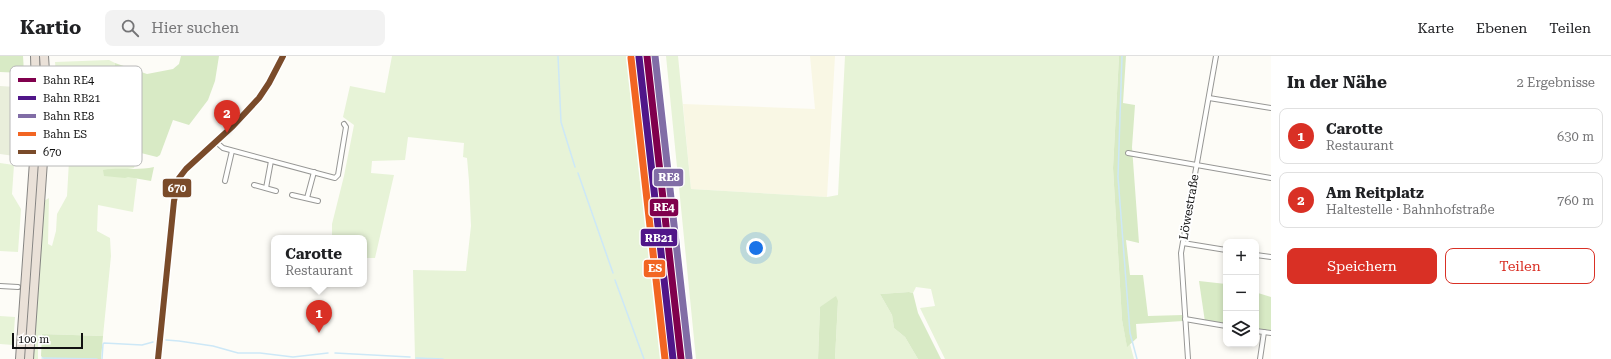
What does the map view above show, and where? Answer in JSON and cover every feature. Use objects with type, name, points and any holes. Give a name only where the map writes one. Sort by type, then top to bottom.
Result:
[{"type":"highway","points":[[35,56],[35,66]]},
{"type":"highway","points":[[44,56],[45,66]]},
{"type":"highway","points":[[20,359],[34,166]]},
{"type":"highway","points":[[29,359],[43,166]]},
{"type":"street","points":[[158,359],[172,215],[178,181],[183,172],[240,119],[259,98],[283,56]]},
{"type":"street","name":"Löwestraße","points":[[1188,359],[1181,253],[1216,56]]},
{"type":"street","points":[[1209,98],[1271,108]]},
{"type":"street","points":[[215,141],[223,148],[333,177],[337,176],[346,127],[344,124]]},
{"type":"street","points":[[225,181],[232,150]]},
{"type":"street","points":[[1128,153],[1271,178]]},
{"type":"street","points":[[266,188],[271,161]]},
{"type":"street","points":[[307,198],[314,172]]},
{"type":"street","points":[[254,185],[276,191]]},
{"type":"street","points":[[292,195],[318,201]]},
{"type":"street","points":[[1182,243],[1223,250]]},
{"type":"street","points":[[1259,256],[1271,258]]},
{"type":"street","points":[[0,286],[18,287]]},
{"type":"street","points":[[1185,319],[1223,325]]},
{"type":"street","points":[[1259,331],[1271,334]]},
{"type":"street","points":[[1260,359],[1264,332]]},
{"type":"shaded area","points":[[810,56],[835,56],[827,197],[691,189],[683,104],[815,109]]},
{"type":"green space","points":[[0,56],[23,56],[24,66],[10,66],[10,72],[0,72]]},
{"type":"green space","points":[[181,56],[219,56],[215,81],[208,100],[189,125],[173,120],[160,155],[157,157],[142,153],[142,72],[147,74],[173,69],[179,64]]},
{"type":"green space","points":[[392,56],[644,56],[659,188],[653,219],[666,327],[667,351],[663,359],[415,359],[413,270],[466,271],[471,226],[467,158],[463,157],[464,143],[408,137],[405,160],[372,161],[371,173],[394,175],[375,258],[367,258],[367,235],[332,235],[332,224],[344,176],[354,125],[343,117],[350,86],[385,93]]},
{"type":"green space","points":[[666,56],[678,56],[691,189],[827,197],[838,195],[845,56],[1119,56],[1113,168],[1122,320],[1127,346],[1130,344],[1134,359],[945,359],[920,308],[935,306],[931,289],[916,287],[913,293],[880,294],[892,315],[894,328],[905,337],[918,359],[835,359],[838,302],[820,307],[818,359],[696,359]]},
{"type":"green space","points":[[1119,56],[1126,56],[1123,103],[1135,105],[1132,147],[1139,243],[1126,240],[1130,275],[1143,275],[1148,316],[1183,315],[1183,321],[1136,324],[1137,338],[1127,347],[1122,320],[1113,168]]},
{"type":"green space","points":[[109,60],[115,63],[115,66],[55,66],[55,62]]},
{"type":"green space","points":[[115,63],[124,66],[115,66]]},
{"type":"green space","points":[[0,86],[10,87],[10,155],[0,154]]},
{"type":"green space","points":[[0,163],[14,166],[12,194],[21,209],[18,252],[0,251]]},
{"type":"green space","points":[[69,166],[135,166],[134,168],[122,170],[112,169],[137,179],[133,212],[98,205],[97,231],[110,238],[111,256],[103,336],[42,334],[38,344],[38,359],[32,359],[44,201],[49,198],[48,244],[52,246],[56,231],[57,214],[67,196]]},
{"type":"green space","points":[[154,167],[151,181],[128,177],[104,176],[103,170],[141,169]]},
{"type":"green space","points":[[1199,281],[1223,284],[1223,325],[1205,322]]},
{"type":"green space","points":[[913,293],[918,313],[941,359],[918,359],[905,337],[894,328],[892,315],[880,294]]},
{"type":"green space","points":[[1259,293],[1271,297],[1271,333],[1259,331]]},
{"type":"green space","points":[[836,296],[838,301],[835,359],[818,359],[820,307]]},
{"type":"green space","points":[[0,316],[15,317],[13,345],[0,344]]},
{"type":"green space","points":[[42,334],[103,336],[101,359],[44,359],[41,356]]},
{"type":"waterway","points":[[558,56],[561,122],[575,167]]},
{"type":"waterway","points":[[1122,56],[1118,177],[1130,333],[1137,359]]},
{"type":"waterway","points":[[578,173],[613,273]]},
{"type":"waterway","points":[[615,280],[644,359]]},
{"type":"waterway","points":[[166,340],[213,346],[238,353],[260,353],[293,357],[328,353]]},
{"type":"waterway","points":[[102,359],[104,343],[142,345],[153,342]]},
{"type":"waterway","points":[[335,353],[410,357]]},
{"type":"waterway","points":[[42,358],[97,359]]},
{"type":"waterway","points":[[416,358],[443,359]]},
{"type":"rail line","name":"RE4","points":[[647,56],[681,359]]},
{"type":"rail line","name":"RE8","points":[[655,56],[689,358]]},
{"type":"rail line","name":"RB21","points":[[639,57],[673,359]]},
{"type":"rail line","name":"ES","points":[[631,58],[665,359]]},
{"type":"transit line","name":"670","points":[[158,359],[174,201],[179,178],[186,169],[233,126],[259,98],[269,83],[283,56]]},
{"type":"place","name":"Am Reitplatz","points":[[227,133]]},
{"type":"place","name":"Carotte","points":[[319,333]]}]
